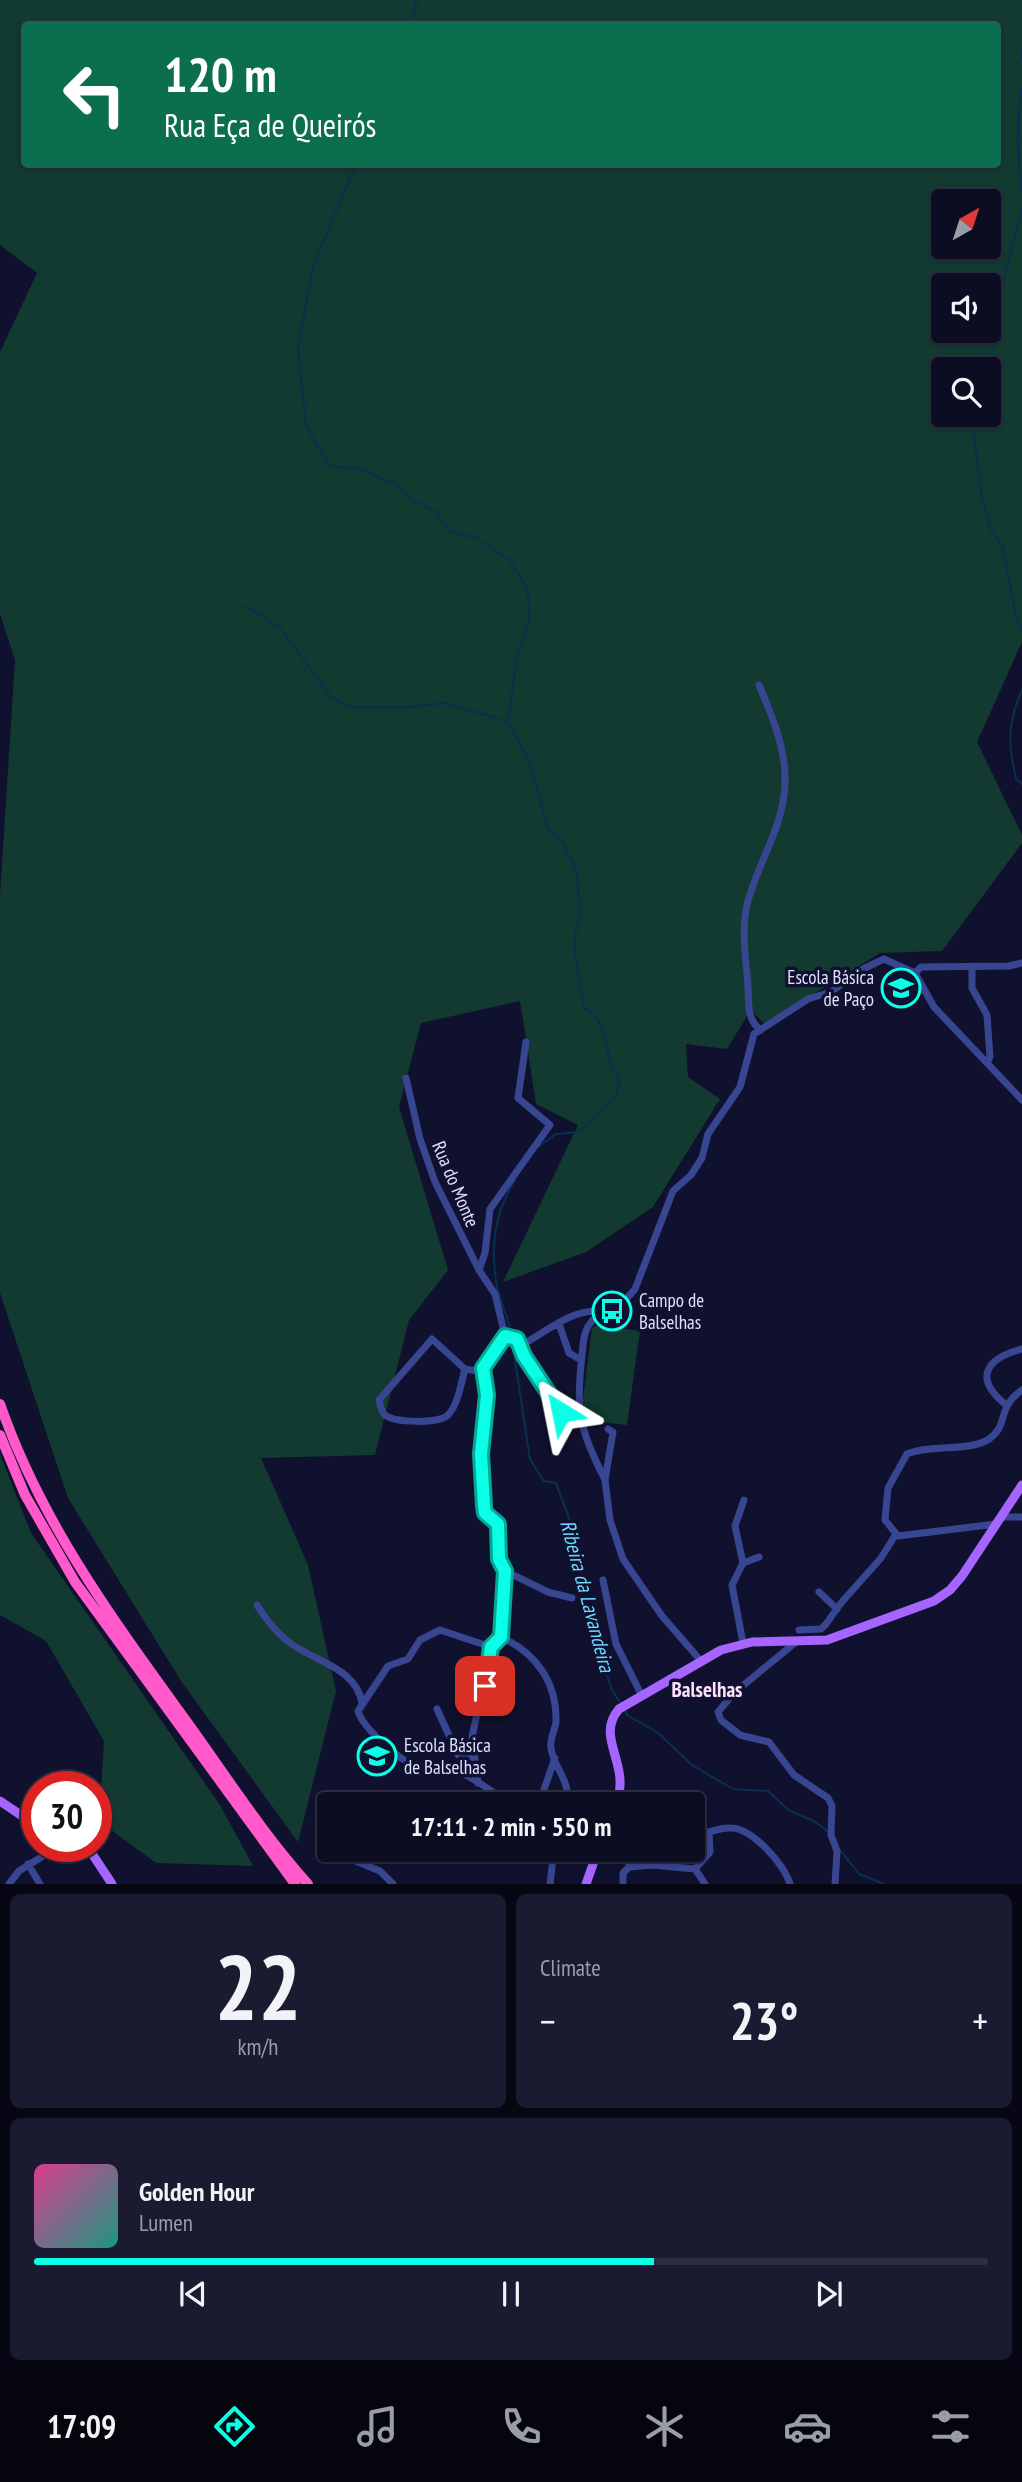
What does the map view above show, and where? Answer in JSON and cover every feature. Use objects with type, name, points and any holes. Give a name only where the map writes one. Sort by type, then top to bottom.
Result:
[{"type":"highway","points":[[0,1404],[34,1489],[83,1576],[245,1802],[308,1884]]},
{"type":"highway","points":[[0,1435],[25,1495],[75,1582],[158,1700],[295,1884]]},
{"type":"main road","points":[[621,1792],[622,1775],[610,1733],[613,1717],[623,1707],[721,1650],[743,1643],[827,1640],[934,1601],[950,1590],[1022,1485]]},
{"type":"main road","points":[[0,1801],[21,1815]]},
{"type":"main road","points":[[98,1862],[112,1884]]},
{"type":"main road","points":[[586,1884],[594,1862]]},
{"type":"street","points":[[759,685],[775,723],[785,763],[785,786],[775,838],[755,882],[744,923],[750,1017],[761,1030]]},
{"type":"street","points":[[701,1661],[662,1616],[623,1559],[610,1520],[605,1480],[578,1418],[581,1360],[588,1326],[601,1312],[627,1300],[635,1289],[673,1191],[691,1175],[702,1158],[708,1134],[735,1098],[749,1044],[761,1030],[808,999],[831,992],[875,962],[895,962],[915,973],[934,1007],[1022,1100]]},
{"type":"street","points":[[915,973],[921,967],[1022,963]]},
{"type":"street","points":[[972,967],[972,988],[987,1015],[990,1057],[987,1063]]},
{"type":"street","points":[[479,1270],[485,1253],[490,1209],[550,1125],[518,1098],[526,1042]]},
{"type":"street","name":"Rua do Monte","points":[[406,1078],[420,1139],[435,1182],[479,1270],[495,1294],[505,1336]]},
{"type":"street","points":[[522,1345],[591,1310],[601,1312]]},
{"type":"street","points":[[559,1324],[569,1353],[581,1360]]},
{"type":"street","points":[[478,1783],[472,1757],[472,1737],[491,1647],[501,1637],[505,1571],[499,1559],[498,1524],[485,1513],[484,1506],[481,1454],[487,1395],[484,1372],[486,1359],[505,1336],[517,1339],[522,1345],[524,1356],[561,1412],[578,1418]]},
{"type":"street","points":[[466,1369],[450,1413],[443,1419],[432,1422],[392,1418],[380,1406],[379,1400],[427,1341],[436,1340],[466,1369],[484,1372]]},
{"type":"street","points":[[1005,1404],[999,1399],[989,1380],[989,1367],[997,1357],[1022,1349]]},
{"type":"street","points":[[896,1534],[885,1520],[885,1507],[891,1479],[903,1457],[913,1451],[975,1444],[991,1438],[999,1430],[1005,1404],[1022,1390]]},
{"type":"street","points":[[605,1480],[613,1432],[608,1429]]},
{"type":"street","points":[[744,1500],[735,1526],[744,1563]]},
{"type":"street","points":[[896,1534],[938,1532],[1022,1517]]},
{"type":"street","points":[[799,1630],[821,1629],[877,1564],[896,1534]]},
{"type":"street","points":[[743,1643],[732,1585],[744,1563],[759,1557]]},
{"type":"street","points":[[505,1571],[548,1592],[572,1598]]},
{"type":"street","points":[[603,1580],[616,1644],[642,1696]]},
{"type":"street","points":[[819,1592],[837,1609]]},
{"type":"street","points":[[257,1605],[279,1634],[341,1672],[360,1690],[362,1704]]},
{"type":"street","points":[[491,1647],[440,1630],[420,1640],[408,1659],[388,1666],[358,1710],[360,1718],[378,1738],[415,1766],[450,1770],[492,1792]]},
{"type":"street","points":[[501,1637],[533,1657],[552,1688],[556,1723],[551,1749],[568,1792]]},
{"type":"street","points":[[796,1642],[734,1693],[718,1712],[721,1720],[740,1735],[769,1742],[794,1775],[828,1798],[832,1806],[831,1835],[837,1852],[835,1884]]},
{"type":"street","points":[[437,1709],[458,1755],[472,1757]]},
{"type":"street","points":[[543,1792],[555,1758]]},
{"type":"street","points":[[705,1833],[727,1828],[743,1831],[783,1864],[790,1884]]},
{"type":"street","points":[[695,1869],[710,1852],[709,1834]]},
{"type":"street","points":[[9,1884],[31,1862]]},
{"type":"street","points":[[358,1862],[380,1871],[393,1884]]},
{"type":"street","points":[[550,1884],[553,1862]]},
{"type":"street","points":[[629,1862],[629,1867]]},
{"type":"street","points":[[28,1864],[40,1884]]},
{"type":"street","points":[[622,1884],[623,1872],[629,1867],[653,1865],[695,1869]]},
{"type":"street","points":[[695,1869],[705,1884]]},
{"type":"green space","points":[[0,0],[1022,0],[1022,642],[977,742],[1022,835],[1022,843],[942,951],[880,953],[765,1024],[754,1014],[747,1016],[727,1049],[686,1044],[688,1077],[720,1099],[653,1207],[586,1252],[503,1282],[578,1125],[536,1104],[520,1001],[421,1023],[399,1107],[448,1270],[409,1320],[375,1455],[261,1458],[308,1565],[336,1691],[298,1842],[181,1681],[68,1498],[0,1293],[0,896],[15,660],[0,614],[0,352],[37,273],[0,245]]},
{"type":"green space","points":[[597,1325],[640,1331],[627,1425],[583,1420],[581,1415],[592,1328]]},
{"type":"green space","points":[[0,1454],[31,1533],[220,1805],[253,1866],[156,1863],[112,1831],[112,1771],[102,1771],[104,1741],[46,1641],[0,1615]]},
{"type":"waterway","points":[[411,21],[417,0]]},
{"type":"waterway","points":[[1022,47],[1022,58]]},
{"type":"waterway","points":[[1022,89],[1018,139],[1022,190]]},
{"type":"waterway","points":[[354,168],[313,266],[298,348],[306,426],[330,466],[360,469],[396,484],[411,499],[435,511],[450,531],[478,539],[510,561],[528,589],[529,621],[517,658],[508,722],[529,760],[548,828],[561,840],[576,870],[581,913],[575,935],[575,952],[584,1008],[599,1022],[610,1061],[620,1080],[616,1095],[579,1132],[556,1134],[538,1147]]},
{"type":"waterway","points":[[990,357],[996,333],[998,302],[1022,209]]},
{"type":"waterway","points":[[973,427],[982,498],[991,530],[1003,547],[1016,617],[1022,629]]},
{"type":"waterway","points":[[244,605],[279,627],[331,697],[350,707],[411,707],[446,703],[508,722]]},
{"type":"waterway","points":[[1022,690],[1010,734],[1016,779],[1022,784]]},
{"type":"waterway","name":"Ribeira da Lavandeira","points":[[510,1329],[497,1287],[494,1245],[502,1206],[515,1180]]},
{"type":"waterway","name":"Ribeira da Lavandeira","points":[[512,1341],[530,1459],[544,1481],[556,1483],[576,1537],[581,1569],[594,1607],[594,1637],[612,1690],[621,1704]]},
{"type":"waterway","name":"Ribeira da Lavandeira","points":[[624,1709],[627,1715],[657,1732],[692,1765],[733,1789],[768,1791],[790,1811],[816,1822],[828,1832]]},
{"type":"waterway","name":"Ribeira da Lavandeira","points":[[841,1851],[859,1874],[884,1884]]},
{"type":"place","name":"Escola Básica de Paço","points":[[901,988]]},
{"type":"place","name":"Campo de Balselhas","points":[[612,1311]]},
{"type":"place","name":"Escola Básica de Balselhas","points":[[377,1756]]},
{"type":"district","name":"Balselhas","points":[[707,1690]]},
{"type":"route","points":[[485,1686],[489,1651],[501,1637],[505,1571],[499,1559],[498,1524],[485,1513],[484,1506],[481,1454],[487,1395],[483,1368],[486,1359],[505,1336],[517,1339],[522,1345],[524,1356],[561,1412]]}]
